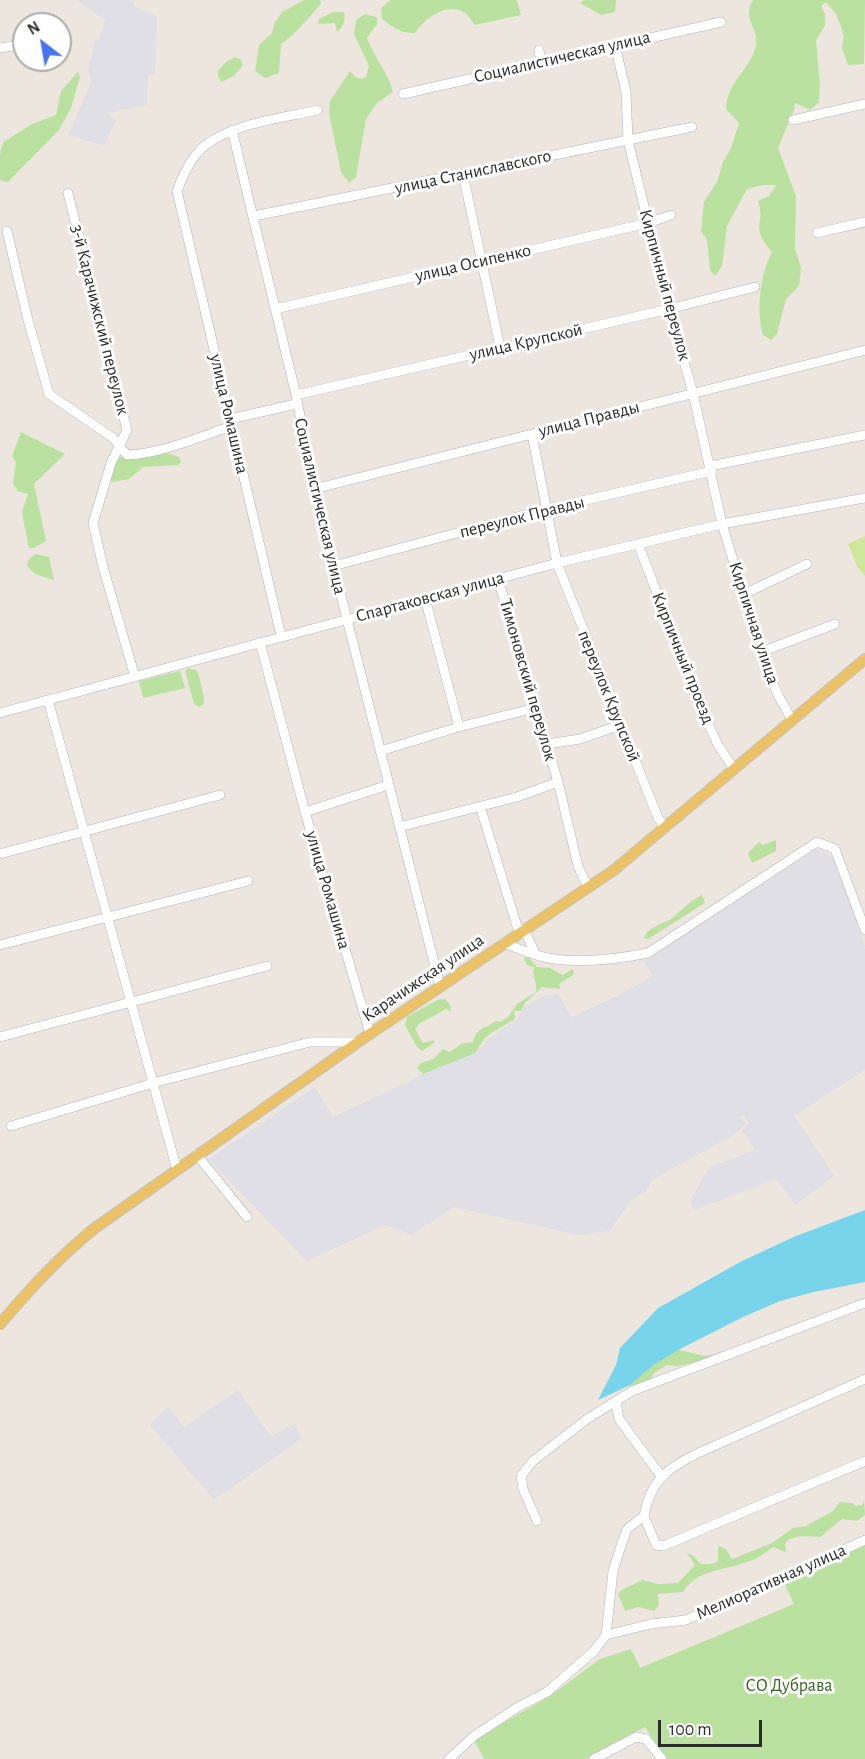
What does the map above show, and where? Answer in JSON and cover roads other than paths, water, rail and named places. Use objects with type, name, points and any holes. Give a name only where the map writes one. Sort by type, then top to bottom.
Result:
[{"type":"main road","name":"Карачижская улица","points":[[0,1324],[46,1270],[70,1248],[358,1042],[614,870],[865,659]]},
{"type":"street","name":"Социалистическая улица","points":[[403,94],[721,22]]},
{"type":"street","name":"Кирпичный переулок","points":[[615,45],[626,92],[628,140],[669,309],[693,393],[722,524]]},
{"type":"street","points":[[539,50],[541,62]]},
{"type":"street","points":[[794,120],[865,104]]},
{"type":"street","points":[[232,130],[318,110]]},
{"type":"street","name":"улица Станиславского","points":[[254,216],[692,127]]},
{"type":"street","name":"Социалистическая улица","points":[[232,130],[296,399],[314,489],[440,986]]},
{"type":"street","name":"улица Ромашина","points":[[232,130],[206,144],[200,150],[181,178],[177,191],[281,636]]},
{"type":"street","points":[[463,174],[500,347]]},
{"type":"street","name":"3-й Карачижский переулок","points":[[68,193],[127,430],[111,463],[93,523],[103,567],[135,677]]},
{"type":"street","name":"улица Осипенко","points":[[275,309],[648,223],[671,215]]},
{"type":"street","points":[[817,233],[865,222]]},
{"type":"street","points":[[8,231],[28,320],[49,394],[113,438],[119,447]]},
{"type":"street","name":"улица Крупской","points":[[119,447],[127,454],[137,454],[182,442],[296,399],[500,347],[755,287]]},
{"type":"street","name":"улица Правды","points":[[314,489],[865,350]]},
{"type":"street","name":"переулок Крупской","points":[[532,434],[557,563],[658,818],[665,827]]},
{"type":"street","name":"переулок Правды","points":[[333,566],[547,509],[865,435]]},
{"type":"street","name":"Спартаковская улица","points":[[0,713],[557,563],[722,524],[865,498]]},
{"type":"street","name":"Кирпичная улица","points":[[722,524],[761,652],[778,695],[792,720]]},
{"type":"street","name":"Кирпичный проезд","points":[[638,544],[707,722],[718,745],[734,769]]},
{"type":"street","points":[[744,594],[807,564]]},
{"type":"street","name":"Тимоновский переулок","points":[[498,579],[558,782],[578,866],[588,887]]},
{"type":"street","points":[[425,598],[459,727]]},
{"type":"street","points":[[761,652],[836,624]]},
{"type":"street","name":"улица Ромашина","points":[[260,642],[305,812],[370,1034]]},
{"type":"street","points":[[48,700],[177,1170]]},
{"type":"street","points":[[380,751],[459,727],[535,708]]},
{"type":"street","points":[[547,744],[580,739],[620,725]]},
{"type":"street","name":"Тимоновский переулок","points":[[399,827],[516,797],[558,782]]},
{"type":"street","points":[[305,812],[388,785]]},
{"type":"street","points":[[0,854],[220,795]]},
{"type":"street","points":[[480,806],[517,926],[523,931],[536,956]]},
{"type":"street","points":[[504,944],[536,956],[555,959],[616,959],[648,953],[817,842],[835,849],[865,930]]},
{"type":"street","points":[[0,945],[248,881]]},
{"type":"street","points":[[0,1037],[267,966]]},
{"type":"street","points":[[11,1126],[153,1083],[310,1042],[358,1042]]},
{"type":"street","points":[[197,1155],[247,1217]]},
{"type":"street","points":[[537,1521],[523,1489],[521,1476],[533,1461],[587,1419],[632,1391],[865,1303]]},
{"type":"street","points":[[865,1379],[676,1464],[661,1476],[646,1502],[644,1516],[656,1545],[663,1546],[865,1461]]},
{"type":"street","points":[[616,1402],[619,1419],[661,1476]]},
{"type":"street","points":[[449,1759],[474,1736],[518,1707],[547,1692],[594,1651],[606,1635],[613,1571],[627,1529],[644,1516]]},
{"type":"street","name":"Мелиоративная улица","points":[[606,1635],[651,1624],[686,1620],[865,1540]]},
{"type":"street","points":[[594,1759],[636,1737],[646,1739],[662,1759]]},
{"type":"water","points":[[865,1210],[865,1282],[780,1301],[743,1317],[682,1348],[653,1365],[630,1385],[598,1400],[616,1365],[620,1348],[658,1308],[742,1261],[796,1236]]},
{"type":"park label","name":"СО Дубрава","points":[[789,1686]]}]
